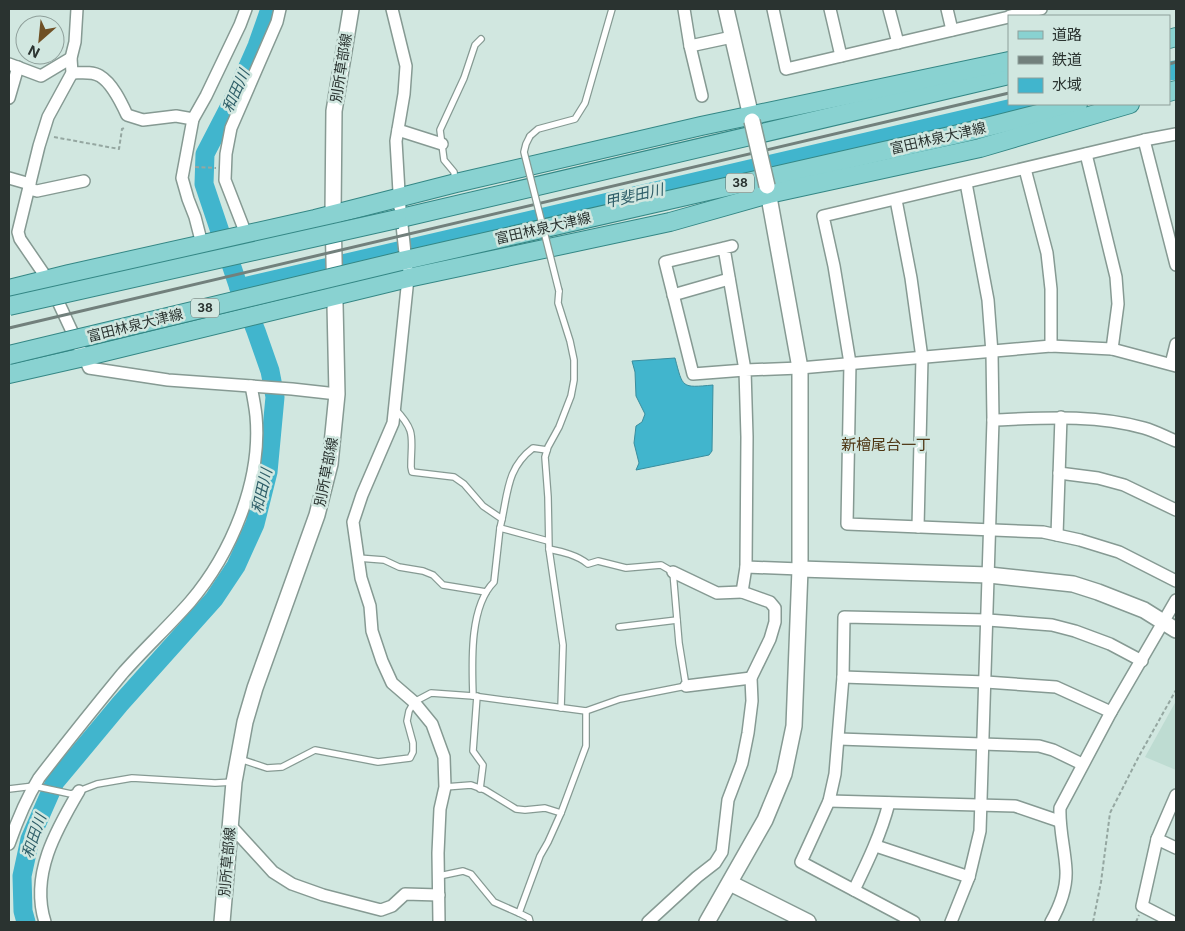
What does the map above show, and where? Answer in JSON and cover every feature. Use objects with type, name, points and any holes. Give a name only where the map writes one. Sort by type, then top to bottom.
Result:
[{"type":"main road","points":[[9,289],[333,214],[399,213],[456,183],[1008,61]]},
{"type":"main road","points":[[9,306],[399,213],[1008,76]]},
{"type":"main road","name":"富田林泉大津線","points":[[9,355],[405,265],[1074,105]]},
{"type":"main road","points":[[9,374],[335,296],[405,265],[670,222],[768,190],[980,148],[1127,105]]},
{"type":"street","points":[[77,9],[75,42],[71,58],[72,73],[48,117],[18,232],[20,239],[48,280],[89,368],[168,380],[337,394]]},
{"type":"street","points":[[203,244],[182,178],[192,119],[206,96],[246,9]]},
{"type":"street","points":[[243,235],[225,180],[230,128],[277,22],[280,9]]},
{"type":"street","name":"別所草部線","points":[[222,922],[234,782],[245,722],[255,688],[323,495],[333,445],[337,394],[334,312],[334,111],[351,9]]},
{"type":"street","points":[[392,9],[406,66],[404,94],[396,141],[399,213],[405,265],[393,423],[362,495],[353,522],[361,578],[370,606],[372,631],[382,661],[392,684],[414,702],[432,724],[444,757],[445,787],[440,810],[440,922]]},
{"type":"street","points":[[394,21],[402,9]]},
{"type":"street","points":[[684,9],[690,46],[702,96]]},
{"type":"street","points":[[707,922],[765,820],[784,774],[794,726],[800,569],[800,368],[768,190],[726,9]]},
{"type":"street","points":[[772,9],[786,68],[1008,17]]},
{"type":"street","points":[[830,9],[841,56]]},
{"type":"street","points":[[889,9],[898,43]]},
{"type":"street","points":[[947,9],[952,30]]},
{"type":"street","points":[[1017,15],[1041,9]]},
{"type":"street","points":[[690,46],[732,37]]},
{"type":"street","points":[[9,98],[13,66],[41,76],[71,58]]},
{"type":"street","points":[[72,73],[92,73],[100,76],[114,91],[127,115],[143,120],[176,116],[192,119]]},
{"type":"street","points":[[398,130],[442,144]]},
{"type":"street","points":[[1176,134],[822,216],[834,266],[850,363],[847,524],[1043,532],[1080,540],[1119,552],[1176,581]]},
{"type":"street","points":[[1144,140],[1176,265]]},
{"type":"street","points":[[1086,154],[1116,278],[1118,304],[1112,349]]},
{"type":"street","points":[[1025,169],[1047,253],[1051,289],[1051,346]]},
{"type":"street","points":[[9,178],[37,191],[84,181]]},
{"type":"street","points":[[951,922],[969,877],[980,831],[993,420],[992,353],[988,300],[966,183]]},
{"type":"street","points":[[896,200],[912,278],[922,358],[918,527]]},
{"type":"street","points":[[742,592],[746,567],[747,437],[744,370],[729,279],[728,247],[664,262],[693,374],[744,370],[800,368],[992,353],[1051,346],[1112,349],[1174,365],[1176,344]]},
{"type":"street","points":[[673,295],[729,279]]},
{"type":"street","points":[[9,844],[20,813],[58,754],[123,674],[190,602],[209,578],[222,556],[244,506],[252,476],[256,441],[253,387]]},
{"type":"street","points":[[993,420],[1061,417],[1107,420],[1144,428],[1176,441]]},
{"type":"street","points":[[1057,535],[1061,417]]},
{"type":"street","points":[[1059,473],[1098,478],[1124,485],[1176,510]]},
{"type":"street","points":[[746,567],[989,575],[1073,584],[1144,610],[1170,626]]},
{"type":"street","points":[[648,922],[715,863],[722,852],[728,800],[742,762],[748,733],[752,701],[751,678],[770,639],[775,622],[775,608],[770,602],[742,592],[717,593],[674,572]]},
{"type":"street","points":[[1051,922],[1064,892],[1066,871],[1059,821],[1060,808],[1111,712],[1142,661],[1170,626],[1176,600]]},
{"type":"street","points":[[914,922],[801,862],[829,801],[835,774],[843,677],[844,617],[988,620],[1052,625],[1110,644],[1142,661]]},
{"type":"street","points":[[843,677],[986,682],[1056,688],[1111,712]]},
{"type":"street","points":[[686,686],[751,678]]},
{"type":"street","points":[[839,739],[1039,746],[1053,750],[1082,764]]},
{"type":"street","points":[[45,922],[41,900],[42,876],[57,829],[75,793]]},
{"type":"street","points":[[1172,922],[1142,906],[1157,839],[1176,794]]},
{"type":"street","points":[[829,801],[1014,806],[1059,821]]},
{"type":"street","points":[[854,890],[876,846],[890,803]]},
{"type":"street","points":[[231,826],[273,872],[292,884],[323,895],[380,910],[392,906],[405,894],[440,895]]},
{"type":"street","points":[[1157,839],[1176,848]]},
{"type":"street","points":[[876,846],[969,877]]},
{"type":"street","points":[[730,883],[808,922]]},
{"type":"lane","points":[[561,708],[564,645],[548,541],[548,497],[545,457],[571,396],[574,380],[574,360],[558,303],[559,292],[524,152],[530,136],[538,129],[575,119],[585,103],[612,9]]},
{"type":"lane","points":[[456,183],[454,172],[444,160],[440,130],[464,78],[474,45],[481,39]]},
{"type":"lane","points":[[394,408],[407,422],[412,431],[412,472],[454,477],[464,484],[483,506],[502,519]]},
{"type":"lane","points":[[480,789],[483,765],[473,751],[475,696],[472,663],[474,633],[481,602],[494,582],[500,528],[514,468],[523,456],[533,448],[547,450]]},
{"type":"lane","points":[[500,528],[548,541]]},
{"type":"lane","points":[[238,759],[267,768],[282,767],[315,750],[378,762],[410,758],[413,752],[413,743],[407,721],[409,711],[414,702],[431,693],[475,696],[586,711],[620,699],[686,686],[679,643],[674,572],[661,565],[626,568],[598,562],[588,564],[581,558],[549,549]]},
{"type":"lane","points":[[358,558],[384,560],[399,568],[433,574],[443,585],[486,592]]},
{"type":"lane","points":[[619,627],[677,620]]},
{"type":"lane","points":[[519,913],[540,856],[561,813],[586,746],[586,711]]},
{"type":"lane","points":[[9,789],[35,787],[75,793],[97,784],[132,778],[215,783],[234,782]]},
{"type":"lane","points":[[445,787],[471,786],[516,809],[545,808],[561,813]]},
{"type":"lane","points":[[439,876],[463,871],[471,874],[494,902],[519,913],[528,918],[530,922]]},
{"type":"path","points":[[42,135],[119,148],[122,129],[127,126],[127,115]]},
{"type":"path","points":[[189,166],[220,168]]},
{"type":"path","points":[[1093,922],[1101,882],[1110,813],[1176,690]]},
{"type":"shaded area","points":[[1176,701],[1176,770],[1145,757]]},
{"type":"water","points":[[675,358],[682,381],[685,384],[689,386],[713,385],[712,451],[709,455],[636,470],[639,463],[634,443],[636,426],[642,422],[645,414],[636,396],[635,372],[632,361]]},
{"type":"waterway","name":"和田川","points":[[26,922],[23,911],[22,876],[30,839],[55,782],[120,704],[214,599],[236,566],[255,524],[268,472],[275,397],[270,371],[239,288],[204,184],[205,154],[235,96],[257,46],[270,9]]},
{"type":"waterway","name":"甲斐田川","points":[[1170,71],[1176,70]]},
{"type":"waterway","name":"甲斐田川","points":[[239,288],[1026,105]]},
{"type":"railway","points":[[1170,64],[1176,62]]},
{"type":"railway","points":[[9,328],[1008,93]]},
{"type":"district","name":"新檜尾台一丁","points":[[886,445]]}]
